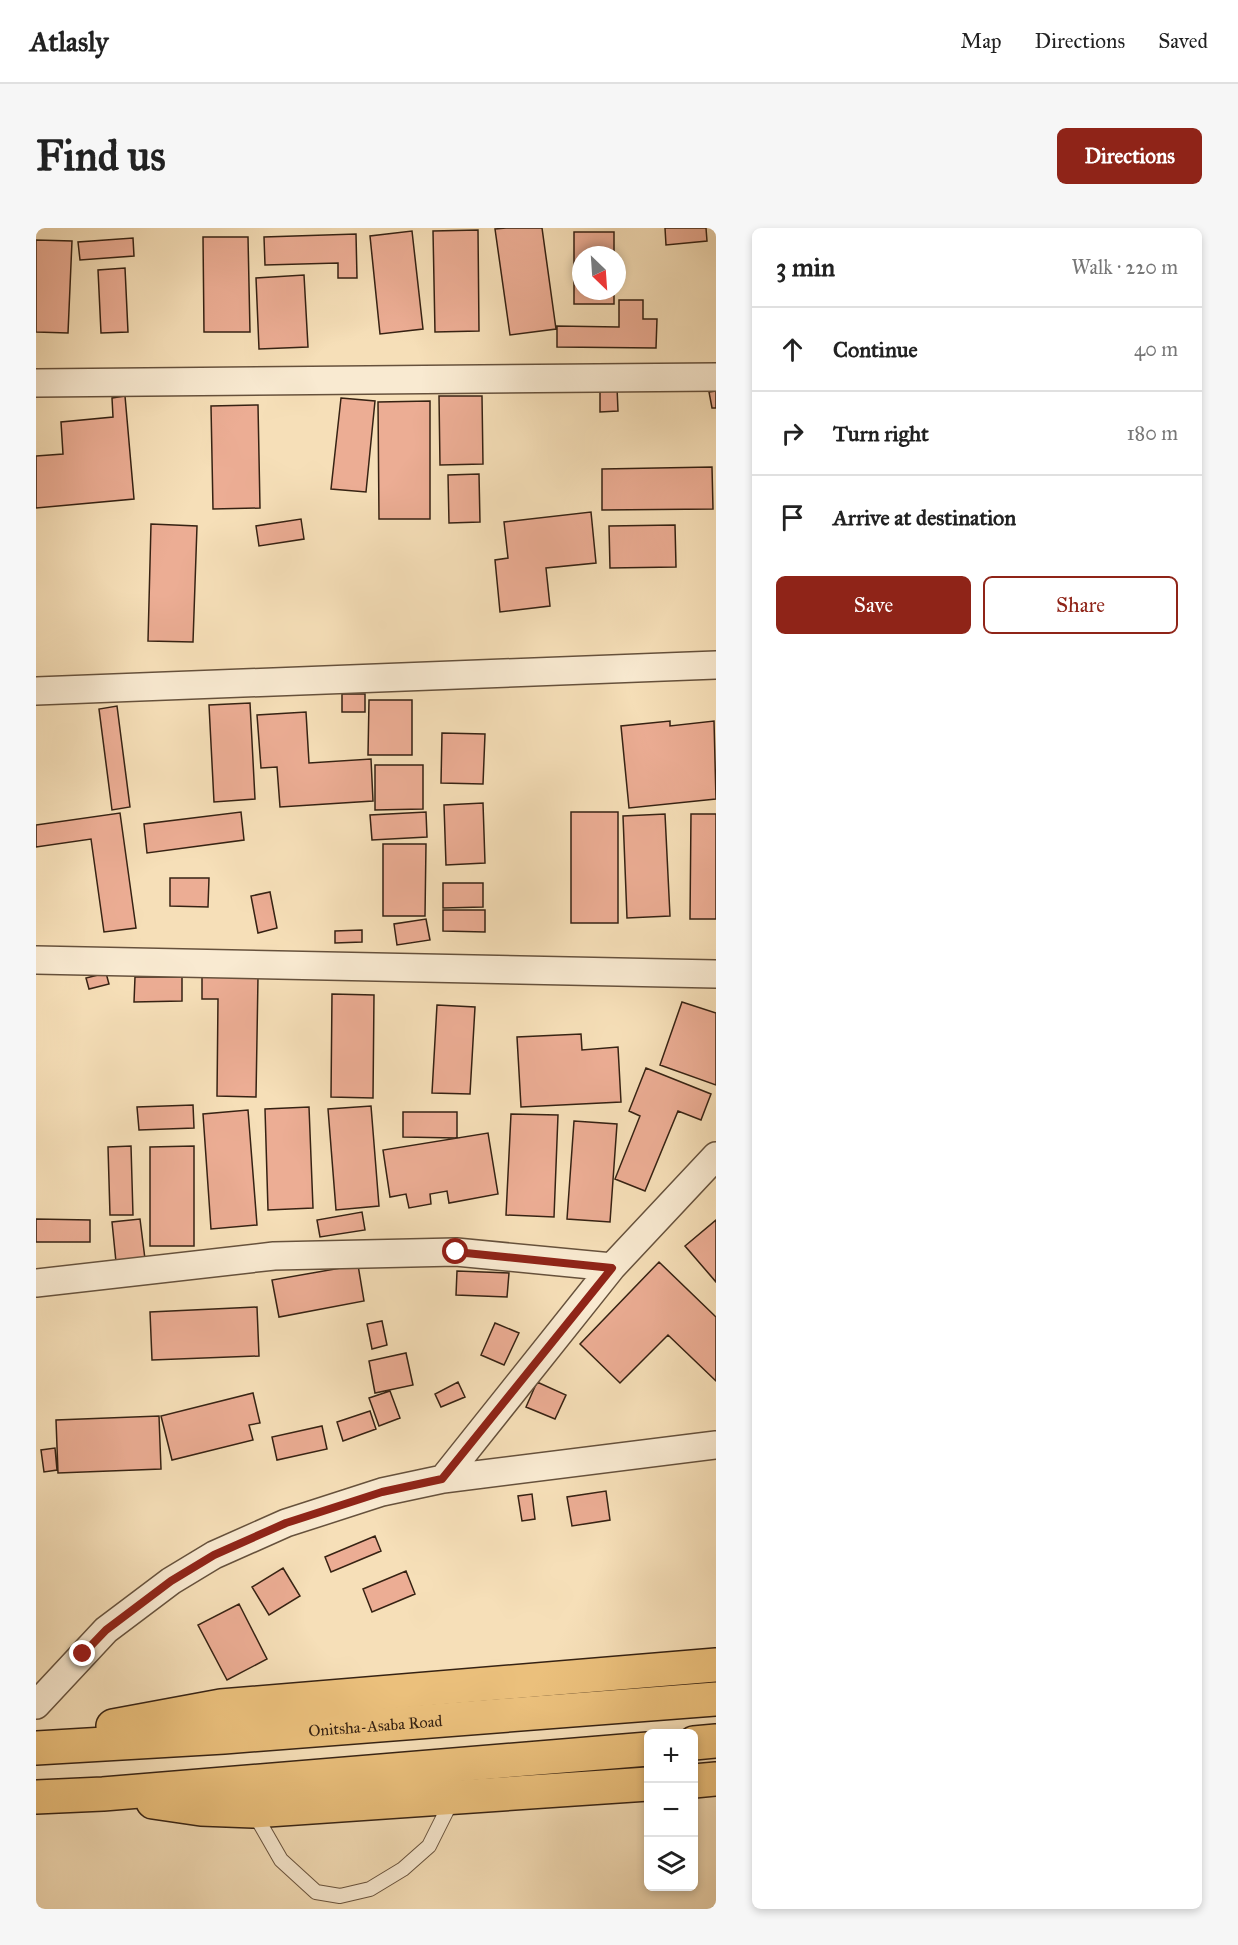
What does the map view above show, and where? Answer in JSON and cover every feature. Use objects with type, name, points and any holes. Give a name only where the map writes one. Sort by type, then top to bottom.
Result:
[{"type":"highway","points":[[75,1745],[108,1727],[221,1706],[716,1665]]},
{"type":"highway","name":"Onitsha-Asaba Road","points":[[36,1748],[224,1737],[716,1699]]},
{"type":"highway","points":[[698,1743],[716,1741]]},
{"type":"highway","points":[[36,1797],[103,1794],[644,1749]]},
{"type":"highway","points":[[698,1781],[716,1779]]},
{"type":"highway","points":[[103,1794],[201,1809],[253,1811],[644,1784]]},
{"type":"street","points":[[36,383],[716,378]]},
{"type":"street","points":[[36,691],[716,665]]},
{"type":"street","points":[[36,960],[716,974]]},
{"type":"street","points":[[442,1479],[612,1268],[716,1156]]},
{"type":"street","points":[[36,1283],[274,1256],[456,1252],[612,1268]]},
{"type":"street","points":[[36,1705],[106,1630],[171,1581],[214,1555],[286,1523],[382,1492],[442,1479],[716,1445]]},
{"type":"lane","points":[[253,1811],[281,1860],[316,1892],[340,1896],[369,1889],[403,1869],[429,1846],[453,1798]]},
{"type":"building","points":[[542,228],[556,329],[510,335],[495,229]]},
{"type":"building","points":[[665,228],[706,228],[707,241],[666,245]]},
{"type":"building","points":[[478,230],[479,331],[435,332],[433,231]]},
{"type":"building","points":[[412,231],[423,329],[380,334],[370,236]]},
{"type":"building","points":[[574,232],[614,232],[614,246],[574,246]]},
{"type":"building","points":[[356,234],[357,278],[338,278],[338,263],[265,265],[264,237]]},
{"type":"building","points":[[203,237],[248,237],[250,332],[204,332]]},
{"type":"building","points":[[133,238],[134,256],[80,260],[78,242]]},
{"type":"building","points":[[36,240],[72,241],[68,333],[36,332]]},
{"type":"building","points":[[125,268],[128,332],[101,333],[98,270]]},
{"type":"building","points":[[304,275],[308,347],[259,349],[256,278]]},
{"type":"building","points":[[574,300],[614,300],[614,304],[574,304]]},
{"type":"building","points":[[619,300],[643,300],[643,319],[657,319],[656,348],[557,347],[557,326],[619,327]]},
{"type":"building","points":[[617,387],[618,411],[600,412],[600,388]]},
{"type":"building","points":[[716,391],[716,408],[712,408],[709,392]]},
{"type":"building","points":[[125,396],[134,499],[36,508],[36,456],[63,454],[61,422],[113,417],[112,398]]},
{"type":"building","points":[[439,396],[482,396],[483,464],[440,465]]},
{"type":"building","points":[[341,398],[375,401],[366,492],[331,489]]},
{"type":"building","points":[[430,401],[430,519],[379,519],[378,402]]},
{"type":"building","points":[[258,405],[260,508],[213,509],[211,406]]},
{"type":"building","points":[[712,467],[713,509],[602,510],[602,469]]},
{"type":"building","points":[[479,474],[480,522],[449,523],[448,475]]},
{"type":"building","points":[[591,512],[596,563],[546,568],[550,606],[500,612],[495,560],[508,558],[504,522]]},
{"type":"building","points":[[301,519],[304,539],[259,546],[256,526]]},
{"type":"building","points":[[151,524],[197,526],[193,642],[148,641]]},
{"type":"building","points":[[675,525],[676,567],[610,568],[609,526]]},
{"type":"building","points":[[342,694],[365,694],[365,712],[342,712]]},
{"type":"building","points":[[369,700],[412,700],[412,755],[368,755]]},
{"type":"building","points":[[250,703],[255,799],[214,802],[209,705]]},
{"type":"building","points":[[117,706],[130,807],[112,810],[99,709]]},
{"type":"building","points":[[306,712],[309,763],[371,759],[373,801],[280,807],[277,767],[261,768],[257,715]]},
{"type":"building","points":[[670,721],[670,726],[714,721],[716,799],[629,808],[621,726]]},
{"type":"building","points":[[442,733],[485,734],[483,784],[441,783]]},
{"type":"building","points":[[375,765],[423,765],[423,809],[375,810]]},
{"type":"building","points":[[483,803],[485,863],[446,865],[444,805]]},
{"type":"building","points":[[241,812],[244,840],[147,853],[144,824]]},
{"type":"building","points":[[426,812],[427,837],[372,840],[370,815]]},
{"type":"building","points":[[571,812],[618,812],[618,923],[571,923]]},
{"type":"building","points":[[120,813],[136,928],[104,932],[91,839],[36,847],[36,825]]},
{"type":"building","points":[[665,814],[670,916],[627,918],[623,816]]},
{"type":"building","points":[[691,814],[716,814],[716,919],[690,919]]},
{"type":"building","points":[[383,844],[426,844],[425,916],[383,916]]},
{"type":"building","points":[[170,878],[209,878],[208,907],[170,906]]},
{"type":"building","points":[[443,883],[483,883],[483,907],[443,908]]},
{"type":"building","points":[[270,892],[277,928],[258,933],[251,896]]},
{"type":"building","points":[[443,910],[485,910],[485,932],[443,931]]},
{"type":"building","points":[[426,919],[430,940],[397,945],[394,924]]},
{"type":"building","points":[[362,930],[362,942],[335,943],[335,931]]},
{"type":"building","points":[[106,973],[109,984],[89,989],[86,978]]},
{"type":"building","points":[[135,977],[182,977],[182,1001],[134,1002]]},
{"type":"building","points":[[202,977],[258,977],[256,1097],[217,1096],[218,999],[202,999]]},
{"type":"building","points":[[332,994],[374,995],[373,1098],[331,1097]]},
{"type":"building","points":[[682,1002],[716,1013],[716,1085],[660,1065]]},
{"type":"building","points":[[437,1005],[475,1007],[470,1094],[432,1093]]},
{"type":"building","points":[[581,1034],[582,1050],[618,1047],[621,1102],[521,1107],[517,1037]]},
{"type":"building","points":[[646,1068],[711,1094],[701,1120],[678,1111],[645,1191],[615,1179],[640,1116],[629,1111]]},
{"type":"building","points":[[193,1105],[194,1128],[139,1130],[137,1107]]},
{"type":"building","points":[[371,1106],[379,1206],[336,1210],[328,1109]]},
{"type":"building","points":[[309,1107],[313,1208],[268,1210],[265,1109]]},
{"type":"building","points":[[248,1110],[257,1225],[211,1229],[203,1114]]},
{"type":"building","points":[[403,1112],[457,1112],[457,1138],[403,1137]]},
{"type":"building","points":[[511,1114],[558,1115],[554,1217],[506,1215]]},
{"type":"building","points":[[574,1121],[617,1124],[610,1222],[567,1219]]},
{"type":"building","points":[[488,1133],[498,1194],[449,1203],[447,1191],[430,1194],[431,1204],[409,1208],[406,1194],[390,1197],[383,1150]]},
{"type":"building","points":[[131,1146],[133,1215],[110,1215],[108,1147]]},
{"type":"building","points":[[194,1146],[194,1246],[150,1246],[150,1147]]},
{"type":"building","points":[[362,1212],[365,1230],[320,1237],[317,1220]]},
{"type":"building","points":[[36,1219],[90,1220],[90,1242],[36,1242]]},
{"type":"building","points":[[140,1219],[145,1259],[116,1262],[112,1222]]},
{"type":"building","points":[[716,1220],[716,1282],[685,1246]]},
{"type":"building","points":[[659,1262],[716,1317],[716,1381],[668,1335],[620,1383],[580,1344]]},
{"type":"building","points":[[358,1265],[364,1301],[279,1317],[272,1280]]},
{"type":"building","points":[[457,1271],[509,1273],[507,1297],[456,1295]]},
{"type":"building","points":[[257,1307],[259,1356],[152,1360],[150,1312]]},
{"type":"building","points":[[382,1321],[387,1345],[372,1349],[367,1324]]},
{"type":"building","points":[[495,1323],[519,1333],[504,1365],[481,1355]]},
{"type":"building","points":[[406,1353],[413,1385],[375,1393],[369,1361]]},
{"type":"building","points":[[458,1382],[465,1397],[441,1407],[435,1394]]},
{"type":"building","points":[[537,1382],[566,1395],[555,1419],[526,1407]]},
{"type":"building","points":[[390,1391],[400,1418],[379,1426],[369,1398]]},
{"type":"building","points":[[253,1393],[260,1423],[249,1425],[253,1440],[172,1460],[161,1416]]},
{"type":"building","points":[[370,1411],[376,1429],[343,1441],[337,1422]]},
{"type":"building","points":[[159,1416],[161,1469],[58,1473],[56,1420]]},
{"type":"building","points":[[322,1426],[327,1449],[277,1460],[272,1437]]},
{"type":"building","points":[[55,1448],[57,1470],[44,1472],[41,1450]]},
{"type":"building","points":[[606,1491],[610,1520],[572,1526],[567,1497]]},
{"type":"building","points":[[532,1494],[535,1519],[522,1521],[518,1496]]},
{"type":"building","points":[[375,1536],[381,1551],[331,1572],[325,1557]]},
{"type":"building","points":[[283,1568],[300,1596],[269,1615],[252,1587]]},
{"type":"building","points":[[406,1571],[415,1594],[372,1612],[363,1589]]},
{"type":"building","points":[[239,1604],[267,1659],[227,1680],[198,1625]]},
{"type":"route","points":[[83,1654],[106,1630],[171,1581],[214,1555],[286,1523],[382,1492],[442,1479],[612,1268],[456,1252]]}]
